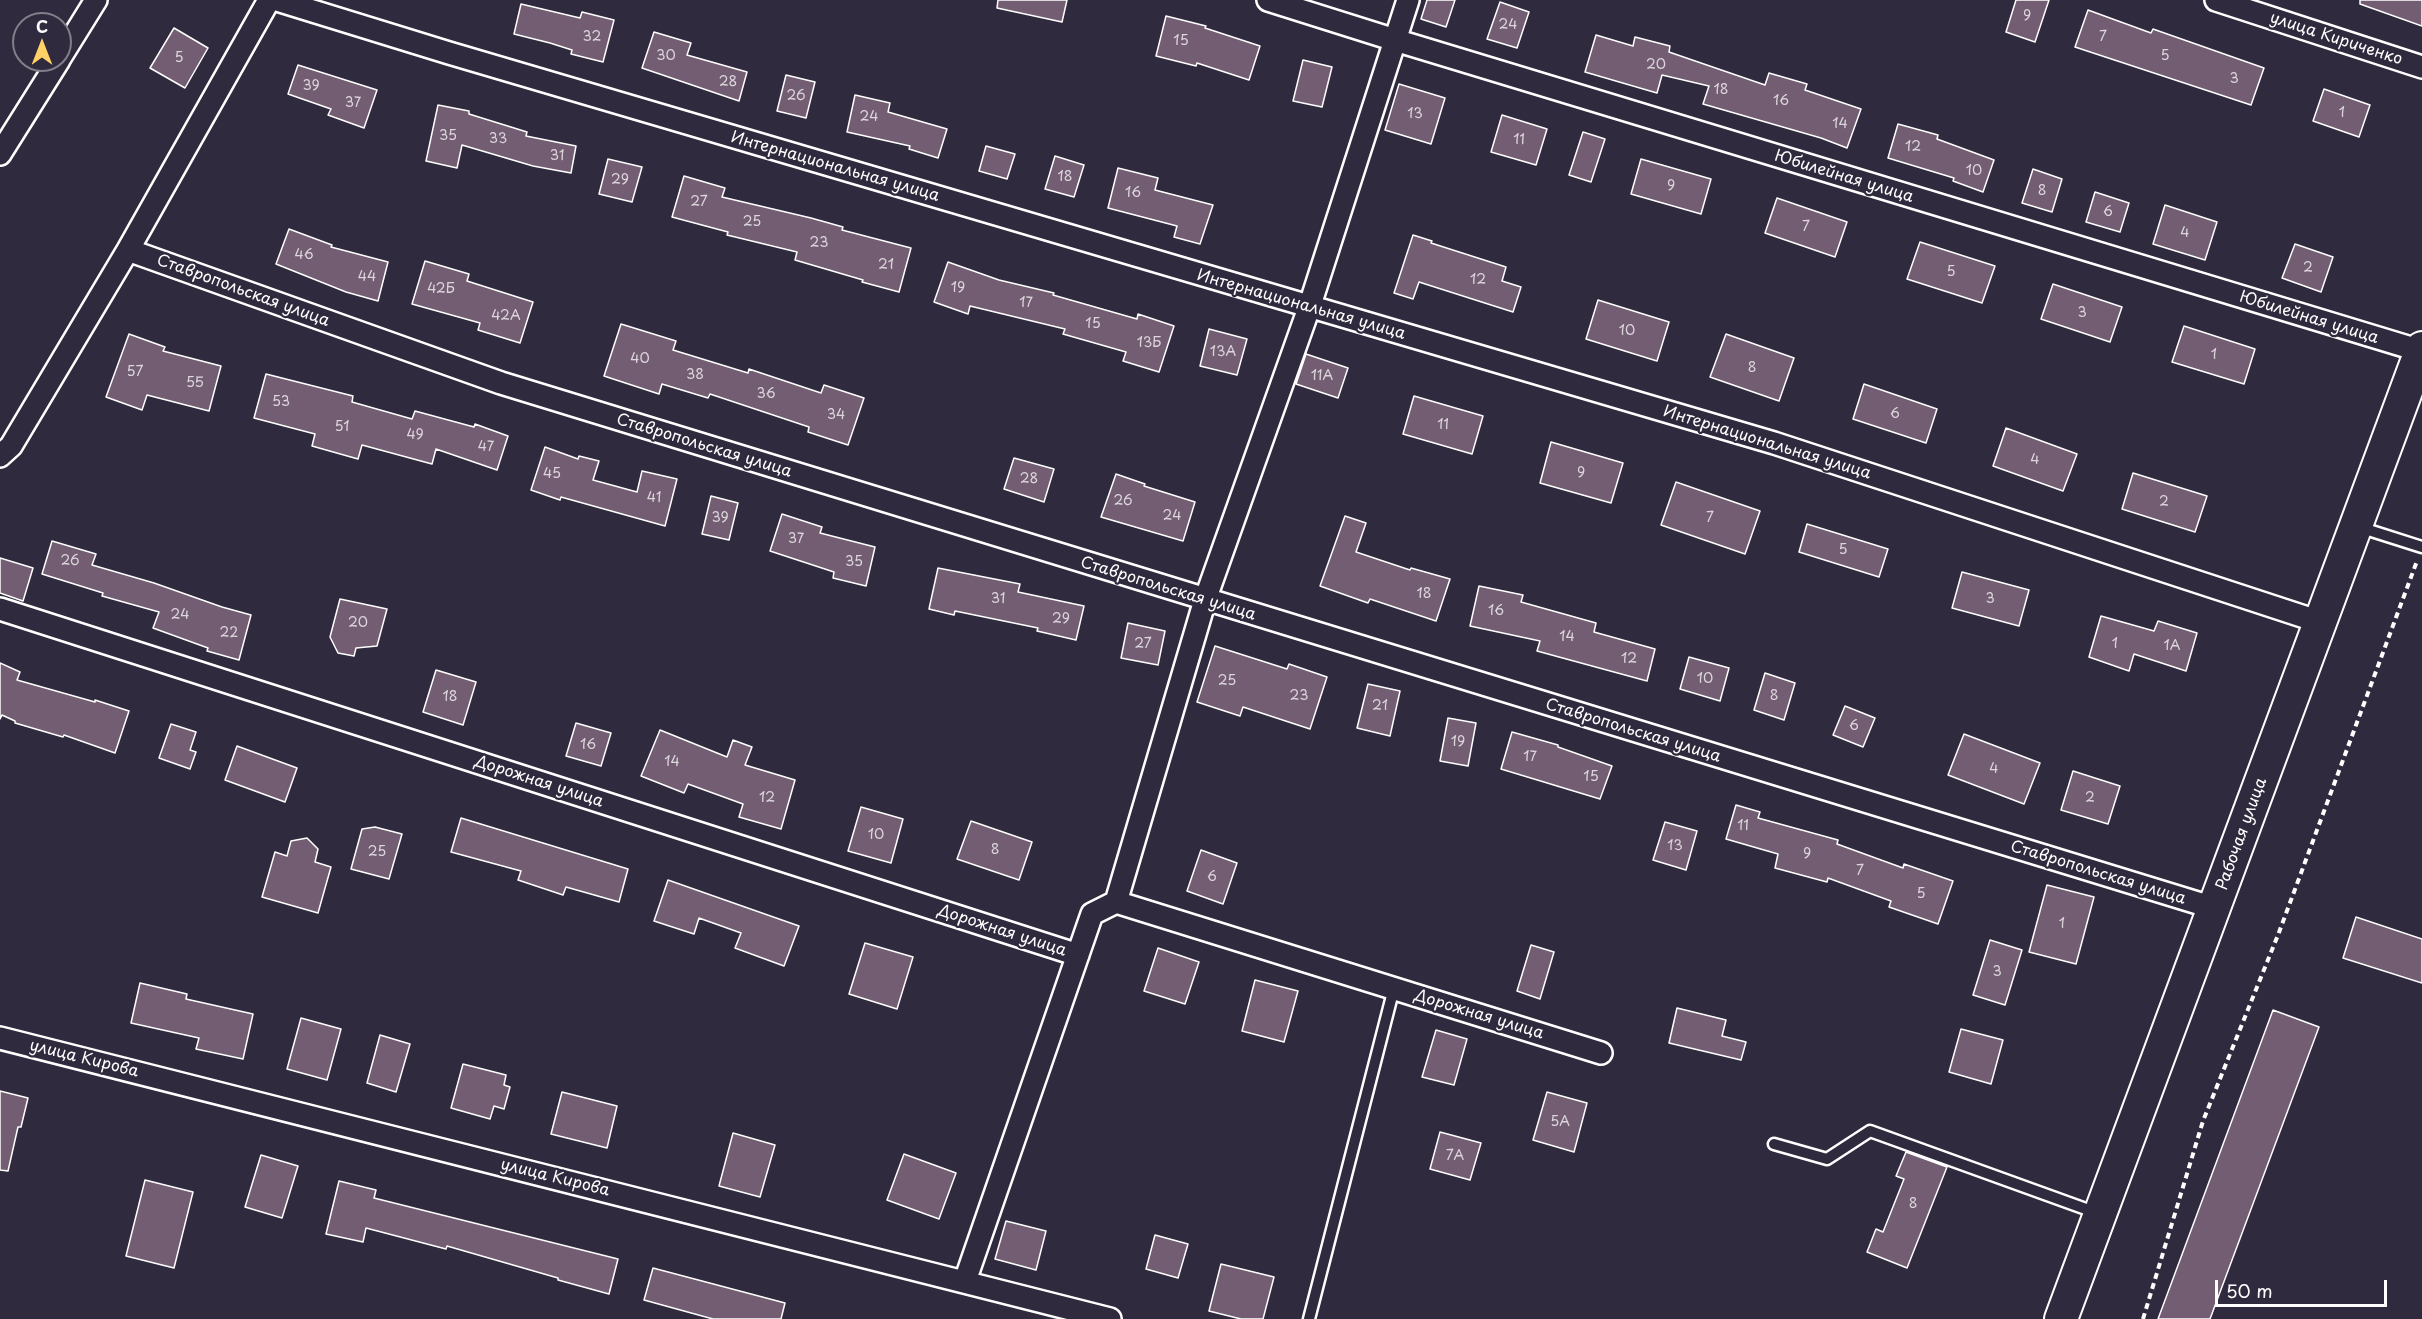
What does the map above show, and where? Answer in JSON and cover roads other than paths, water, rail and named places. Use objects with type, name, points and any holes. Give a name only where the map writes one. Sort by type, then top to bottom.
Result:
[{"type":"street","points":[[72,38],[96,0]]},
{"type":"street","points":[[0,456],[11,446],[128,250],[268,0]]},
{"type":"street","name":"Интернациональная улица","points":[[277,0],[449,54],[1774,443],[2320,622]]},
{"type":"street","name":"Юбилейная улица","points":[[1268,0],[2421,350]]},
{"type":"street","points":[[965,1281],[1092,914],[1116,902],[1205,600],[1309,308],[1408,0]]},
{"type":"street","name":"улица Кириченко","points":[[2216,0],[2422,67]]},
{"type":"street","points":[[0,154],[51,72]]},
{"type":"street","name":"Ставропольская улица","points":[[128,250],[501,383],[2214,908]]},
{"type":"street","name":"Рабочая улица","points":[[2061,1319],[2421,350]]},
{"type":"street","name":"Дорожная улица","points":[[0,609],[1078,955]]},
{"type":"street","name":"Дорожная улица","points":[[1116,902],[1601,1053]]},
{"type":"street","name":"улица Кирова","points":[[0,1038],[1110,1319]]},
{"type":"lane","points":[[2356,526],[2422,547]]},
{"type":"lane","points":[[1308,1319],[1394,988]]},
{"type":"lane","points":[[1774,1144],[1827,1159],[1870,1131],[2100,1215]]}]
